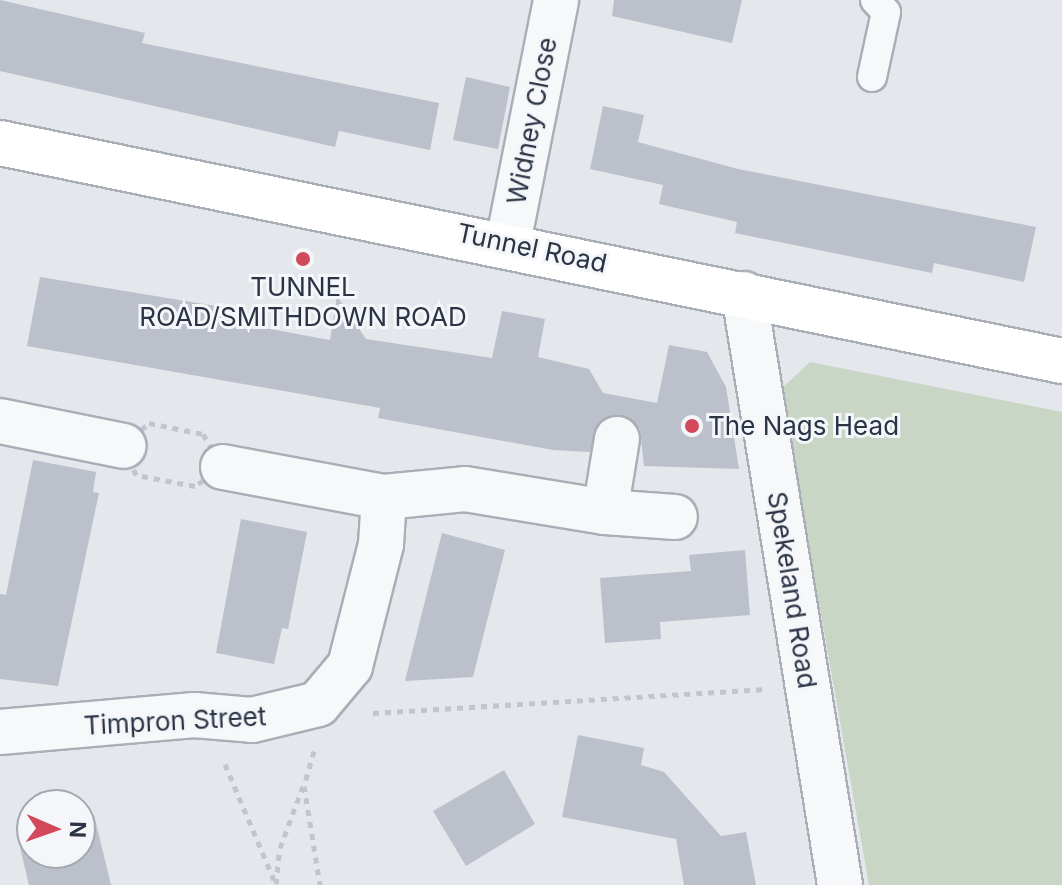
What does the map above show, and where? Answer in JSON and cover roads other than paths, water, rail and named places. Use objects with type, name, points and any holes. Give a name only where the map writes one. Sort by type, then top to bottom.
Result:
[{"type":"main road","name":"Tunnel Road","points":[[0,143],[508,243],[1062,361]]},
{"type":"street","name":"Widney Close","points":[[508,243],[556,0]]},
{"type":"street","name":"Spekeland Road","points":[[744,294],[840,885]]},
{"type":"street","points":[[0,421],[124,446]]},
{"type":"street","points":[[605,512],[617,439]]},
{"type":"street","points":[[223,467],[384,497],[465,489],[605,512],[675,517]]},
{"type":"street","name":"Timpron Street","points":[[0,732],[194,715],[270,718],[324,699],[350,666],[381,544],[384,497]]},
{"type":"lane","points":[[872,77],[886,12],[875,0]]},
{"type":"place","name":"TUNNEL ROAD/SMITHDOWN ROAD","points":[[303,259]]},
{"type":"place","name":"The Nags Head","points":[[692,426]]}]
